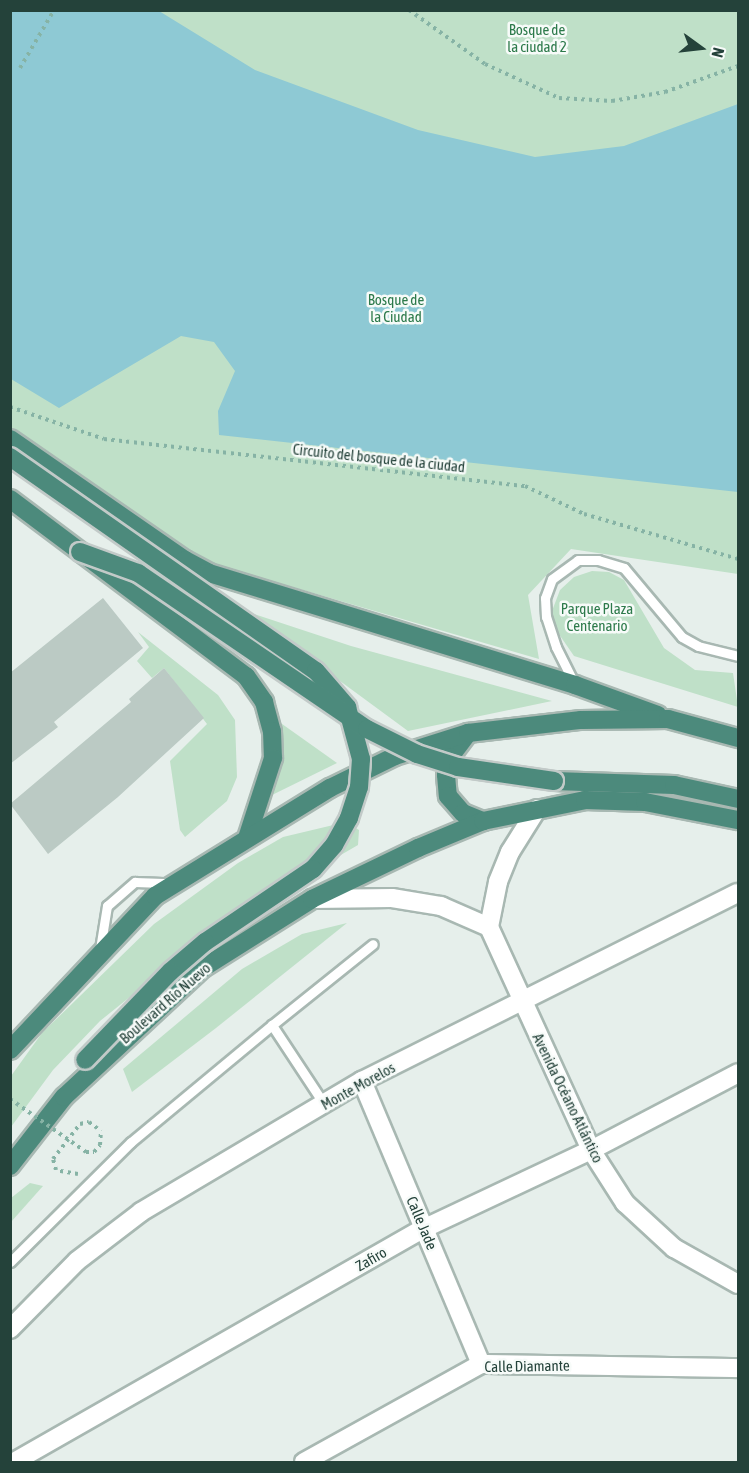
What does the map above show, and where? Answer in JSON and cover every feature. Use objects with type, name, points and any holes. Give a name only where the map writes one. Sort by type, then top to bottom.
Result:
[{"type":"highway","points":[[10,439],[185,560],[209,573],[575,685],[668,719],[738,738]]},
{"type":"highway","points":[[10,457],[316,671],[347,707],[361,759],[359,787],[349,818],[334,845],[313,868],[205,942],[170,972],[86,1060],[64,1097]]},
{"type":"highway","points":[[10,499],[246,676],[264,702],[272,731],[273,758],[247,838]]},
{"type":"highway","points":[[80,552],[138,573],[367,729],[417,754],[458,767],[554,781],[674,785],[738,799]]},
{"type":"highway","points":[[10,1050],[155,896],[330,788],[395,756],[468,733],[581,720],[668,719]]},
{"type":"highway","points":[[468,733],[450,757],[446,775],[448,796],[463,813],[483,821]]},
{"type":"highway","name":"Boulevard Río Nuevo","points":[[10,1166],[64,1097],[203,968],[312,900],[418,848],[483,821],[585,800],[645,802],[738,820]]},
{"type":"street","points":[[312,900],[392,898],[441,906],[489,927],[498,882],[510,852],[537,809]]},
{"type":"street","name":"Monte Morelos","points":[[10,1329],[77,1261],[141,1212],[362,1082],[738,893]]},
{"type":"street","name":"Avenida Océano Atlántico","points":[[489,927],[591,1150],[625,1203],[642,1222],[674,1248],[738,1284]]},
{"type":"street","name":"Zafiro","points":[[14,1462],[425,1228],[591,1150],[738,1073]]},
{"type":"street","name":"Calle Jade","points":[[362,1082],[481,1364]]},
{"type":"street","name":"Calle Diamante","points":[[304,1462],[481,1364],[738,1368]]},
{"type":"lane","points":[[575,685],[556,647],[546,617],[545,598],[552,579],[579,560],[598,560],[624,568],[682,637],[698,646],[738,656]]},
{"type":"lane","points":[[100,952],[107,906],[135,882],[175,883]]},
{"type":"lane","points":[[10,1262],[104,1170],[272,1025],[373,944]]},
{"type":"lane","points":[[272,1025],[324,1104]]},
{"type":"path","points":[[20,68],[54,10]]},
{"type":"path","points":[[409,10],[485,64],[560,98],[612,101],[665,92],[738,66]]},
{"type":"path","name":"Circuito del bosque de la ciudad","points":[[10,407],[104,439],[525,486],[584,514],[738,559]]},
{"type":"path","points":[[10,1099],[86,1152],[94,1152],[100,1145],[101,1131],[89,1122],[80,1124],[53,1159],[56,1170],[71,1175],[104,1170]]},
{"type":"green space","name":"Bosque de la Ciudad","points":[[10,11],[738,11],[738,574],[571,549],[528,595],[539,659],[207,562],[24,459],[10,446]]},
{"type":"green space","name":"Parque Plaza Centenario","points":[[592,571],[609,572],[624,580],[664,648],[695,670],[733,673],[738,707],[574,656],[554,627],[552,611],[560,590],[574,577]]},
{"type":"green space","points":[[245,611],[351,646],[552,701],[408,731]]},
{"type":"green space","points":[[138,632],[218,695],[235,720],[237,777],[227,801],[185,837],[180,830],[170,761],[207,724],[164,668],[152,678],[137,661],[149,647]]},
{"type":"green space","points":[[268,714],[337,763],[268,797]]},
{"type":"green space","points":[[346,822],[359,830],[358,845],[218,926],[100,1021],[53,1070],[11,1127],[11,1076],[42,1033],[154,924],[238,863],[283,837]]},
{"type":"green space","points":[[347,923],[132,1092],[123,1069],[242,969],[302,934]]},
{"type":"green space","points":[[30,1183],[43,1186],[11,1222],[11,1198]]},
{"type":"water","name":"Bosque de la Ciudad","points":[[11,10],[159,11],[255,70],[418,130],[535,157],[624,146],[738,104],[738,492],[219,435],[218,411],[235,371],[214,342],[181,336],[59,408],[11,379]]},
{"type":"building","points":[[103,598],[143,648],[54,722],[58,727],[10,764],[10,673]]},
{"type":"building","points":[[164,668],[204,718],[118,797],[48,854],[10,804],[131,702],[129,699]]},
{"type":"park label","name":"Bosque de la ciudad 2","points":[[537,38]]}]
